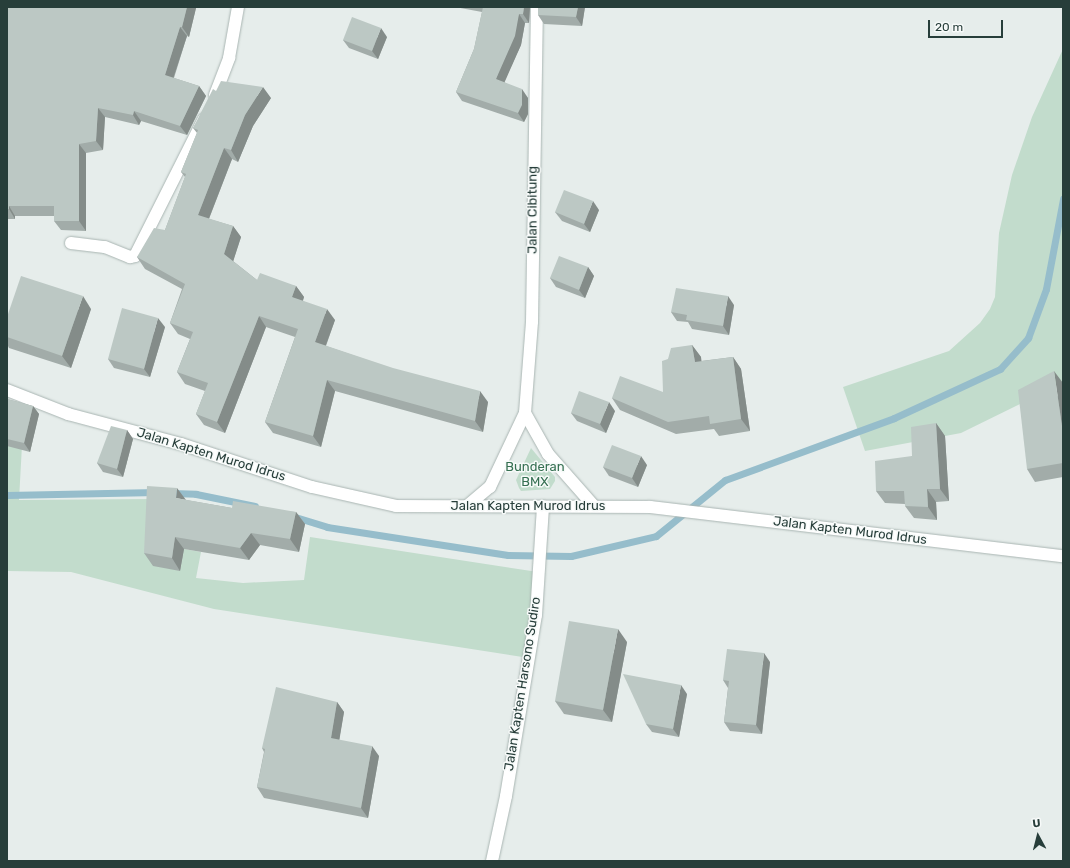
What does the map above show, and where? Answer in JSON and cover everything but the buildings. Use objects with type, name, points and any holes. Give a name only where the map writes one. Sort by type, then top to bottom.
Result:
[{"type":"street","points":[[70,243],[105,247],[130,257],[135,256],[210,107],[229,58],[238,7]]},
{"type":"street","name":"Jalan Cibitung","points":[[467,506],[490,487],[524,413],[532,322],[537,7]]},
{"type":"street","name":"Jalan Kapten Murod Idrus","points":[[7,390],[68,414],[181,444],[354,498],[396,506],[593,505],[650,507],[1063,556]]},
{"type":"street","points":[[524,413],[548,454],[593,505]]},
{"type":"street","name":"Jalan Kapten Harsono Sudiro","points":[[492,861],[529,658],[543,506]]},
{"type":"green space","points":[[1063,49],[1063,383],[961,433],[865,451],[843,387],[949,351],[980,323],[990,309],[995,297],[999,233],[1012,175],[1032,117]]},
{"type":"green space","points":[[7,442],[22,445],[19,500],[156,499],[184,549],[201,552],[196,578],[243,583],[304,580],[310,537],[538,572],[529,658],[214,609],[71,572],[7,571]]},
{"type":"green space","name":"Bunderan BMX","points":[[531,448],[555,477],[555,481],[550,489],[521,491],[519,488],[516,480]]},
{"type":"waterway","points":[[292,516],[327,527],[508,555],[571,556],[656,536],[725,480],[894,418],[1000,369],[1028,338],[1046,289],[1063,199]]},
{"type":"waterway","points":[[7,495],[157,492]]},
{"type":"waterway","points":[[171,493],[196,494],[255,506]]}]
